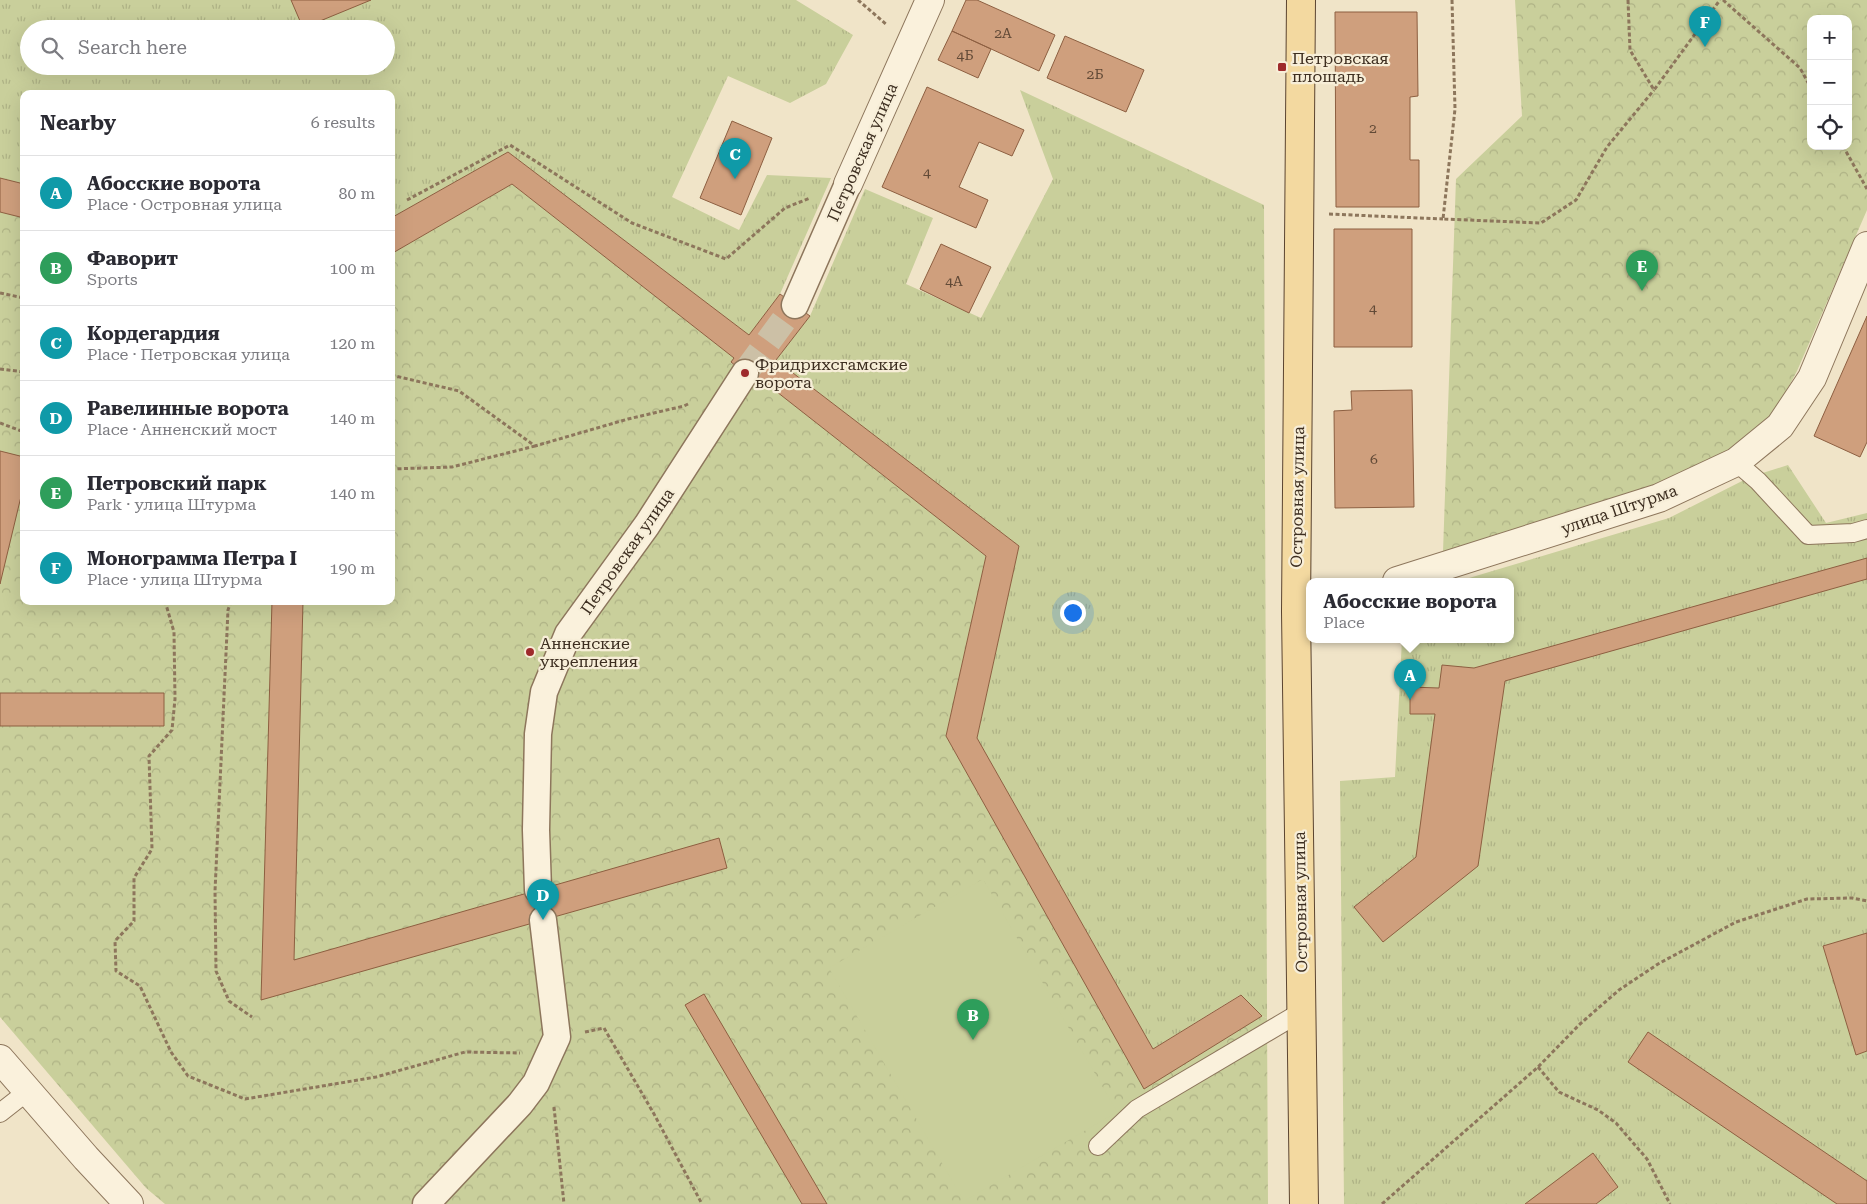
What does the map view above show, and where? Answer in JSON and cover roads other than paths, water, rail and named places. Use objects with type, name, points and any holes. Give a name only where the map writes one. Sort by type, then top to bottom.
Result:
[{"type":"main road","name":"Островная улица","points":[[1301,0],[1302,1012],[1304,1204]]},
{"type":"street","name":"Петровская улица","points":[[795,305],[930,0]]},
{"type":"street","name":"улица Штурма","points":[[1406,578],[1659,498],[1736,462],[1780,426],[1812,378],[1867,246]]},
{"type":"street","name":"Петровская улица","points":[[538,890],[536,830],[538,734],[544,692],[568,634],[647,525],[745,373]]},
{"type":"street","points":[[426,1204],[520,1104],[536,1083],[553,1045],[543,920]]},
{"type":"street","points":[[0,1059],[86,1158],[129,1204]]},
{"type":"lane","points":[[1736,462],[1758,481],[1808,535],[1853,533],[1867,529]]},
{"type":"lane","points":[[1098,1146],[1137,1109],[1302,1012]]},
{"type":"lane","points":[[0,1113],[28,1091]]},
{"type":"tunnel","points":[[745,373],[795,305]]},
{"type":"place","name":"Монограмма Петра I","points":[[1705,47]]},
{"type":"place","name":"Петровская площадь","points":[[1282,67]]},
{"type":"place","name":"Кордегардия","points":[[735,179]]},
{"type":"place","name":"Петровский парк","points":[[1642,291]]},
{"type":"place","name":"Фридрихсгамские ворота","points":[[745,373]]},
{"type":"place","name":"Анненские укрепления","points":[[530,652]]},
{"type":"place","name":"Абосские ворота","points":[[1410,700]]},
{"type":"place","name":"Равелинные ворота","points":[[543,920]]},
{"type":"place","name":"Фаворит","points":[[973,1040]]}]
